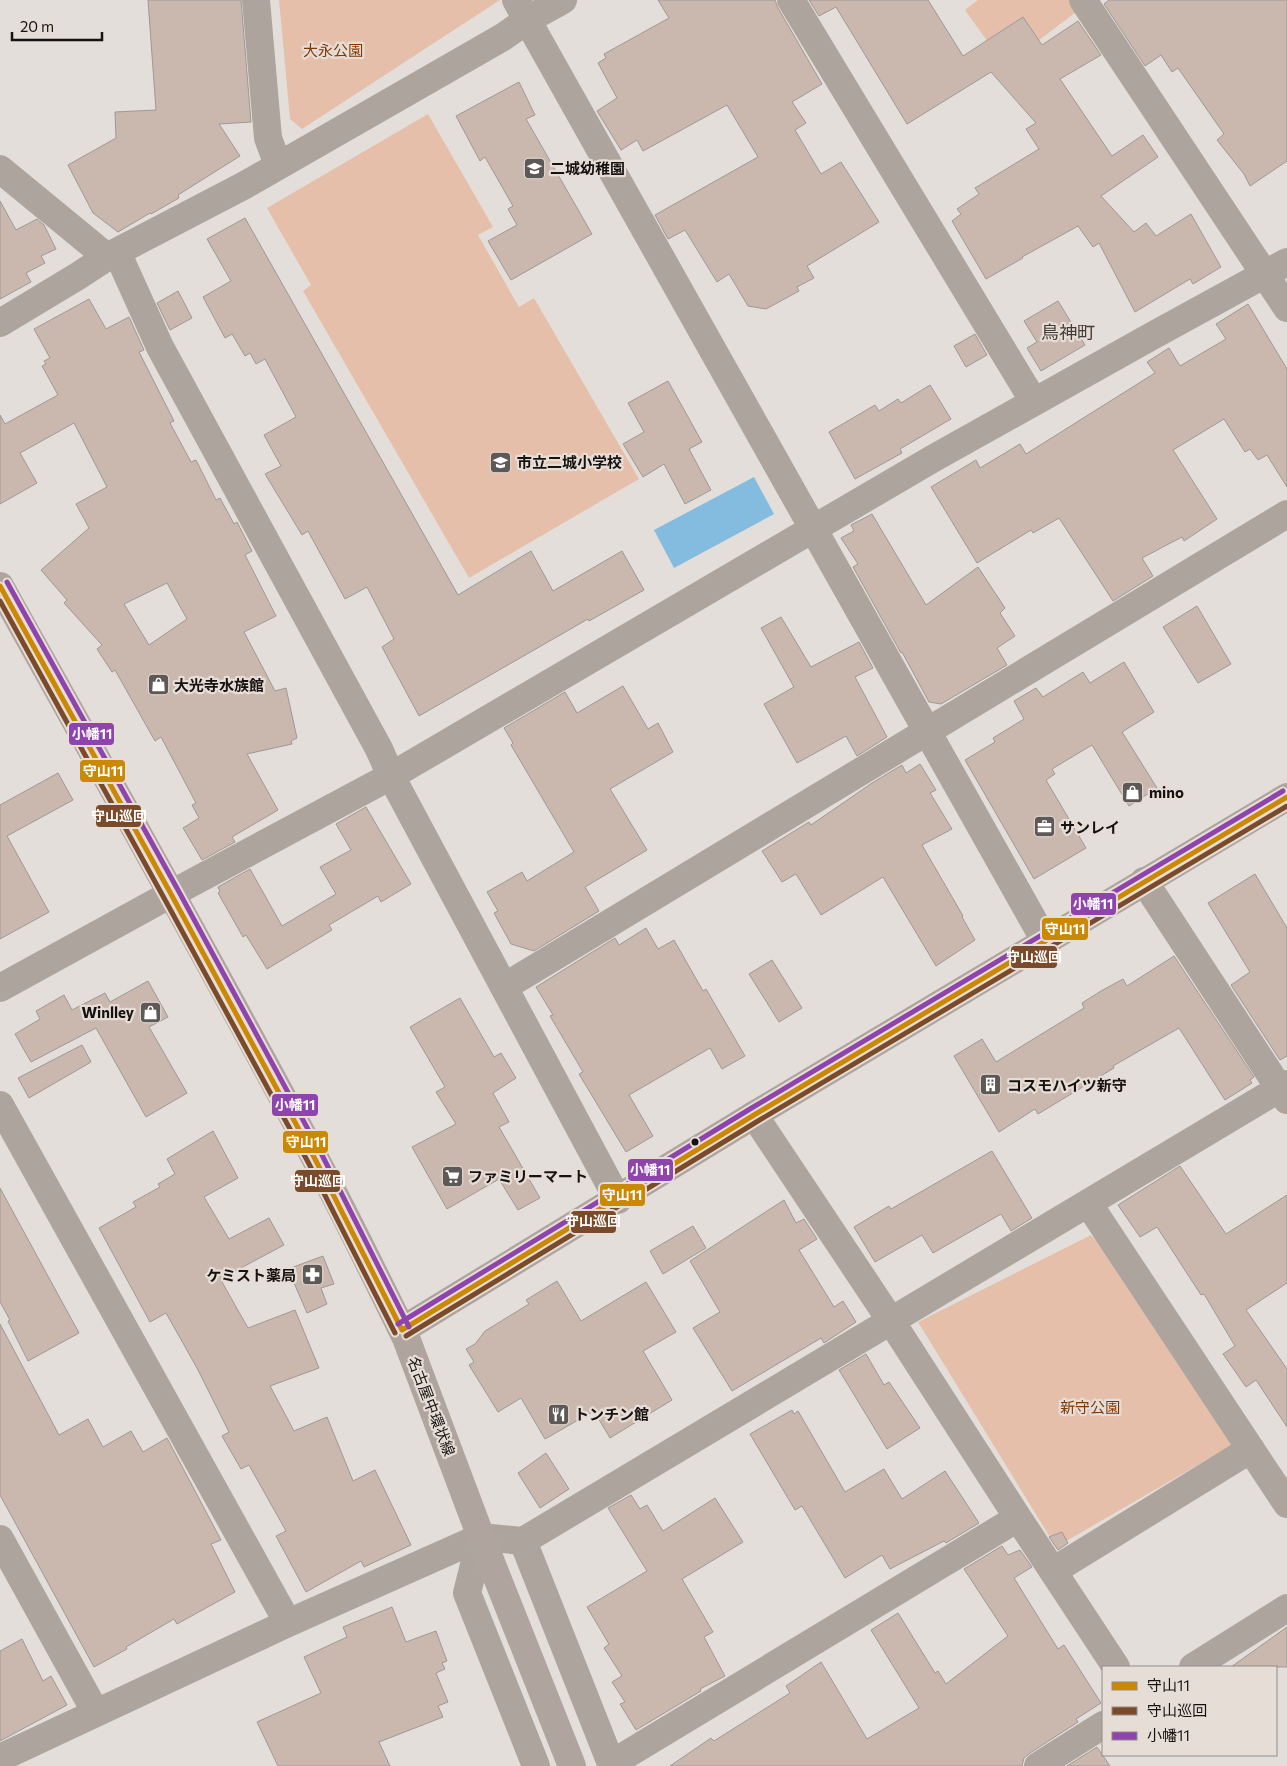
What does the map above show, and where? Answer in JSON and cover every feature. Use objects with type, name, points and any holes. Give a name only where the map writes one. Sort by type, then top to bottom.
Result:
[{"type":"main road","name":"名古屋中環状線","points":[[0,586],[316,1158],[402,1330],[481,1538],[572,1766]]},
{"type":"street","points":[[256,0],[268,138],[278,165]]},
{"type":"street","points":[[0,322],[112,254],[245,184],[503,37],[522,10],[563,0]]},
{"type":"street","points":[[791,0],[1034,402]]},
{"type":"street","points":[[1083,0],[1276,269],[1287,308]]},
{"type":"street","points":[[522,10],[1045,941]]},
{"type":"street","points":[[0,169],[112,254],[160,347],[379,749],[391,776],[618,1200]]},
{"type":"street","points":[[0,988],[391,776],[934,458],[1276,269]]},
{"type":"street","points":[[504,987],[1287,514]]},
{"type":"street","points":[[402,1330],[618,1200],[754,1115],[1287,797]]},
{"type":"street","points":[[0,1758],[288,1623],[481,1538],[524,1541],[1088,1203],[1285,1091],[1144,881]]},
{"type":"street","points":[[0,1105],[288,1623]]},
{"type":"street","points":[[754,1115],[891,1321],[1115,1666]]},
{"type":"street","points":[[1088,1203],[1287,1504]]},
{"type":"street","points":[[1053,1571],[1250,1449]]},
{"type":"street","points":[[524,1541],[611,1765],[1018,1518]]},
{"type":"street","points":[[481,1538],[467,1593],[536,1766]]},
{"type":"street","points":[[0,1539],[96,1714]]},
{"type":"street","points":[[1195,1666],[1287,1608]]},
{"type":"street","points":[[1038,1766],[1102,1726]]},
{"type":"green space","name":"大永公園","points":[[279,0],[500,0],[302,129],[290,119]]},
{"type":"green space","points":[[978,0],[1069,0],[1076,12],[1005,66],[965,10]]},
{"type":"green space","points":[[428,114],[493,227],[478,235],[519,307],[534,298],[639,479],[469,578],[303,291],[311,285],[267,208]]},
{"type":"green space","name":"新守公園","points":[[1091,1235],[1125,1273],[1234,1444],[1056,1547],[918,1322]]},
{"type":"water","points":[[754,477],[774,514],[674,568],[654,530]]},
{"type":"building","points":[[148,0],[241,0],[251,122],[219,124],[240,156],[178,195],[179,198],[118,232],[93,213],[68,165],[116,138],[115,112],[156,110]]},
{"type":"building","points":[[658,0],[775,0],[822,84],[792,102],[806,123],[795,130],[821,174],[841,162],[879,222],[807,266],[814,278],[797,287],[799,291],[766,309],[748,306],[729,274],[717,282],[685,230],[668,239],[655,215],[758,157],[727,105],[643,151],[637,140],[621,150],[597,111],[617,98],[598,63],[606,58],[604,54],[669,18]]},
{"type":"building","points":[[809,0],[928,0],[963,56],[1023,17],[1042,45],[1078,21],[1101,55],[1060,79],[1112,156],[1143,135],[1158,157],[1101,196],[1134,232],[1146,223],[1156,236],[1191,214],[1221,267],[1193,284],[1190,279],[1135,312],[1099,243],[1093,247],[1078,226],[986,279],[952,221],[961,214],[957,209],[979,194],[975,188],[1039,149],[1026,129],[1036,123],[991,72],[907,124],[836,7],[819,16]]},
{"type":"building","points":[[1109,0],[1287,0],[1287,161],[1250,186],[1244,174],[1217,140],[1224,134],[1178,68],[1172,72],[1161,55],[1145,66],[1104,4]]},
{"type":"building","points":[[519,82],[535,115],[526,119],[592,234],[511,280],[488,241],[517,225],[508,209],[513,206],[485,157],[480,161],[456,116]]},
{"type":"building","points":[[0,201],[16,230],[37,219],[44,225],[56,249],[41,256],[45,263],[26,273],[31,282],[0,299]]},
{"type":"building","points":[[245,218],[458,595],[531,551],[553,591],[622,551],[644,590],[589,621],[588,619],[419,716],[382,647],[394,639],[367,587],[345,599],[308,531],[302,535],[265,474],[281,466],[264,435],[296,417],[265,359],[256,364],[250,353],[245,356],[232,334],[225,338],[203,297],[231,281],[207,239]]},
{"type":"building","points":[[178,291],[192,318],[170,330],[157,303]]},
{"type":"building","points":[[89,299],[106,329],[129,317],[144,350],[139,352],[174,421],[170,423],[191,462],[196,460],[216,500],[220,498],[234,524],[237,522],[252,551],[245,555],[276,616],[244,632],[275,691],[286,688],[297,738],[291,741],[292,744],[247,754],[278,810],[232,837],[235,842],[202,860],[183,828],[199,818],[192,805],[196,803],[161,737],[155,741],[115,670],[112,672],[97,649],[102,645],[64,603],[67,600],[41,570],[89,528],[76,504],[107,487],[74,423],[20,453],[37,483],[0,504],[0,415],[5,424],[58,395],[42,366],[46,364],[44,361],[50,358],[34,329]],"holes":[[[167,583],[187,619],[149,645],[124,604]]]},
{"type":"building","points":[[1058,301],[1085,345],[1041,371],[1027,348],[1037,342],[1024,321]]},
{"type":"building","points":[[1248,304],[1287,369],[1287,487],[1267,455],[1258,460],[1250,449],[1245,452],[1224,419],[1173,450],[1217,519],[1184,541],[1182,537],[1142,558],[1153,576],[1113,601],[1059,518],[1033,533],[1031,530],[977,563],[931,487],[976,460],[980,468],[1020,444],[1026,454],[1155,373],[1147,362],[1169,348],[1180,366],[1226,339],[1216,324]]},
{"type":"building","points":[[975,334],[987,355],[966,367],[954,346]]},
{"type":"building","points":[[668,381],[702,442],[689,449],[711,490],[685,504],[664,464],[643,477],[623,444],[644,432],[628,403]]},
{"type":"building","points":[[930,385],[951,419],[900,449],[902,453],[855,479],[829,432],[875,405],[879,411],[898,399],[901,403]]},
{"type":"building","points":[[872,514],[926,605],[978,567],[1005,608],[1000,613],[1015,636],[997,648],[1007,665],[941,704],[929,702],[853,567],[858,564],[841,538],[854,531],[851,525]]},
{"type":"building","points":[[1197,606],[1231,664],[1198,683],[1163,627]]},
{"type":"building","points":[[781,617],[811,667],[859,642],[873,668],[855,677],[887,737],[857,756],[846,736],[797,763],[764,704],[794,687],[761,628]]},
{"type":"building","points":[[1124,662],[1154,712],[1122,732],[1157,788],[1129,806],[1092,745],[1052,769],[1055,774],[1046,780],[1086,848],[1034,879],[965,760],[995,742],[993,738],[1024,719],[1014,701],[1036,688],[1043,697],[1083,672],[1090,683]]},
{"type":"building","points":[[623,686],[648,729],[658,723],[673,752],[610,789],[647,850],[585,887],[599,911],[534,951],[511,944],[494,913],[498,911],[487,892],[522,872],[527,881],[574,852],[511,745],[513,743],[504,728],[565,692],[577,713]]},
{"type":"building","points":[[920,764],[936,790],[930,793],[952,829],[922,845],[975,940],[936,966],[883,877],[821,915],[796,874],[782,882],[762,851],[809,822],[811,825],[902,765],[906,773]]},
{"type":"building","points":[[58,773],[73,800],[7,836],[49,912],[0,939],[0,805]]},
{"type":"building","points":[[366,807],[411,884],[381,902],[378,896],[329,925],[332,930],[267,969],[246,935],[243,937],[218,893],[220,892],[218,887],[250,869],[282,926],[336,894],[320,867],[351,850],[336,824]]},
{"type":"building","points":[[1255,874],[1287,928],[1287,1056],[1280,1060],[1231,985],[1250,972],[1208,903]]},
{"type":"building","points":[[646,928],[658,949],[674,940],[703,991],[706,989],[745,1056],[722,1069],[710,1048],[629,1095],[653,1136],[626,1152],[579,1074],[583,1072],[550,1016],[553,1015],[536,987],[615,938],[619,945]]},
{"type":"building","points":[[1174,956],[1254,1077],[1250,1080],[1252,1083],[1225,1100],[1179,1028],[1113,1066],[1114,1068],[1038,1114],[1035,1109],[999,1132],[954,1056],[982,1039],[996,1062],[1084,1008],[1082,1003],[1101,991],[1123,979],[1127,986]]},
{"type":"building","points":[[772,960],[802,1008],[779,1022],[749,974]]},
{"type":"building","points":[[148,981],[168,1017],[149,1027],[187,1093],[146,1117],[96,1028],[31,1062],[15,1034],[40,1019],[36,1011],[64,995],[72,1010],[105,993],[110,1002]]},
{"type":"building","points":[[460,998],[494,1057],[501,1053],[516,1078],[493,1093],[509,1122],[499,1127],[540,1198],[518,1210],[499,1179],[447,1209],[412,1147],[456,1124],[436,1092],[445,1087],[410,1027]]},
{"type":"building","points":[[82,1045],[91,1062],[29,1098],[18,1078]]},
{"type":"building","points":[[213,1131],[238,1178],[204,1197],[229,1239],[269,1218],[284,1245],[224,1277],[225,1280],[222,1282],[248,1328],[295,1310],[319,1368],[270,1386],[294,1431],[327,1417],[353,1481],[375,1470],[411,1545],[364,1567],[361,1561],[306,1592],[276,1536],[286,1531],[249,1465],[241,1469],[222,1436],[229,1432],[197,1368],[166,1313],[150,1322],[99,1228],[136,1207],[133,1202],[160,1187],[158,1184],[175,1174],[167,1159]]},
{"type":"building","points":[[992,1151],[1032,1218],[1011,1231],[1001,1214],[933,1253],[922,1235],[875,1262],[854,1227],[889,1206],[891,1209]]},
{"type":"building","points":[[1180,1166],[1226,1234],[1287,1195],[1287,1283],[1246,1310],[1287,1369],[1287,1427],[1256,1380],[1246,1387],[1223,1354],[1235,1346],[1204,1294],[1201,1295],[1157,1227],[1140,1237],[1118,1205]]},
{"type":"building","points":[[0,1188],[79,1333],[28,1361],[0,1302]]},
{"type":"building","points":[[784,1200],[796,1223],[804,1219],[817,1239],[799,1250],[834,1307],[843,1301],[856,1322],[824,1343],[821,1338],[732,1391],[693,1328],[720,1312],[690,1261]]},
{"type":"building","points":[[693,1226],[706,1248],[663,1274],[650,1251]]},
{"type":"building","points":[[323,1256],[334,1284],[321,1288],[327,1304],[307,1313],[288,1269]]},
{"type":"building","points":[[557,1281],[581,1321],[646,1282],[676,1332],[643,1351],[672,1400],[610,1438],[594,1411],[545,1439],[521,1398],[498,1412],[469,1365],[474,1362],[466,1349],[475,1344],[485,1331],[529,1304],[526,1300]]},
{"type":"building","points":[[0,1324],[59,1435],[88,1419],[103,1447],[131,1431],[143,1452],[167,1438],[221,1540],[211,1544],[235,1592],[177,1624],[174,1619],[126,1647],[127,1649],[94,1667],[0,1495]]},
{"type":"building","points":[[866,1354],[884,1385],[889,1382],[920,1428],[887,1449],[839,1370]]},
{"type":"building","points":[[792,1410],[794,1414],[798,1411],[845,1492],[884,1469],[902,1499],[945,1471],[979,1523],[946,1543],[944,1541],[890,1569],[882,1555],[845,1578],[802,1506],[795,1510],[750,1434]]},
{"type":"building","points":[[546,1453],[569,1489],[540,1508],[518,1473]]},
{"type":"building","points":[[631,1495],[640,1509],[647,1505],[663,1531],[715,1498],[743,1542],[682,1579],[713,1632],[704,1637],[725,1676],[700,1689],[701,1691],[636,1730],[620,1704],[625,1702],[612,1682],[622,1676],[604,1648],[609,1644],[587,1607],[647,1571],[608,1508]]},
{"type":"building","points":[[1062,1532],[1068,1543],[1058,1550],[1049,1537]]},
{"type":"building","points":[[1002,1546],[1008,1555],[1020,1550],[1032,1567],[1014,1578],[1058,1649],[1064,1645],[1101,1703],[1076,1719],[1078,1722],[1030,1753],[1024,1758],[1022,1766],[670,1766],[711,1738],[714,1741],[790,1693],[786,1686],[821,1662],[867,1739],[919,1708],[871,1630],[898,1613],[935,1673],[938,1671],[946,1684],[1008,1636],[964,1569]]},
{"type":"building","points":[[392,1607],[406,1642],[436,1631],[447,1661],[442,1663],[445,1669],[436,1673],[448,1702],[438,1706],[443,1717],[379,1742],[390,1766],[278,1766],[257,1722],[321,1693],[304,1657],[347,1637],[343,1627]]},
{"type":"building","points":[[1287,1627],[1287,1667],[1232,1666]]},
{"type":"building","points":[[22,1639],[43,1681],[51,1676],[67,1705],[0,1741],[0,1651]]},
{"type":"building","points":[[1097,1747],[1110,1766],[1067,1766]]},
{"type":"transit line","name":"小幡11","points":[[7,582],[322,1155],[409,1327]]},
{"type":"transit line","name":"守山11","points":[[0,586],[315,1159],[402,1330]]},
{"type":"transit line","name":"守山巡回","points":[[0,601],[308,1162],[395,1333]]},
{"type":"transit line","name":"小幡11","points":[[398,1324],[750,1109],[1283,791]]},
{"type":"transit line","name":"守山11","points":[[402,1330],[754,1115],[1287,797]]},
{"type":"transit line","name":"守山巡回","points":[[406,1336],[758,1121],[1287,806]]},
{"type":"place","name":"二城幼稚園","points":[[534,168]]},
{"type":"place","name":"市立二城小学校","points":[[501,462]]},
{"type":"place","name":"大光寺水族館","points":[[158,685]]},
{"type":"place","name":"mino","points":[[1133,792]]},
{"type":"place","name":"サンレイ","points":[[1044,827]]},
{"type":"place","name":"Winlley","points":[[150,1012]]},
{"type":"place","name":"コスモハイツ新守","points":[[991,1085]]},
{"type":"place","name":"ファミリーマート","points":[[452,1176]]},
{"type":"place","name":"ケミスト薬局","points":[[312,1275]]},
{"type":"place","name":"トンチン館","points":[[558,1414]]},
{"type":"district","name":"鳥神町","points":[[1068,332]]}]
